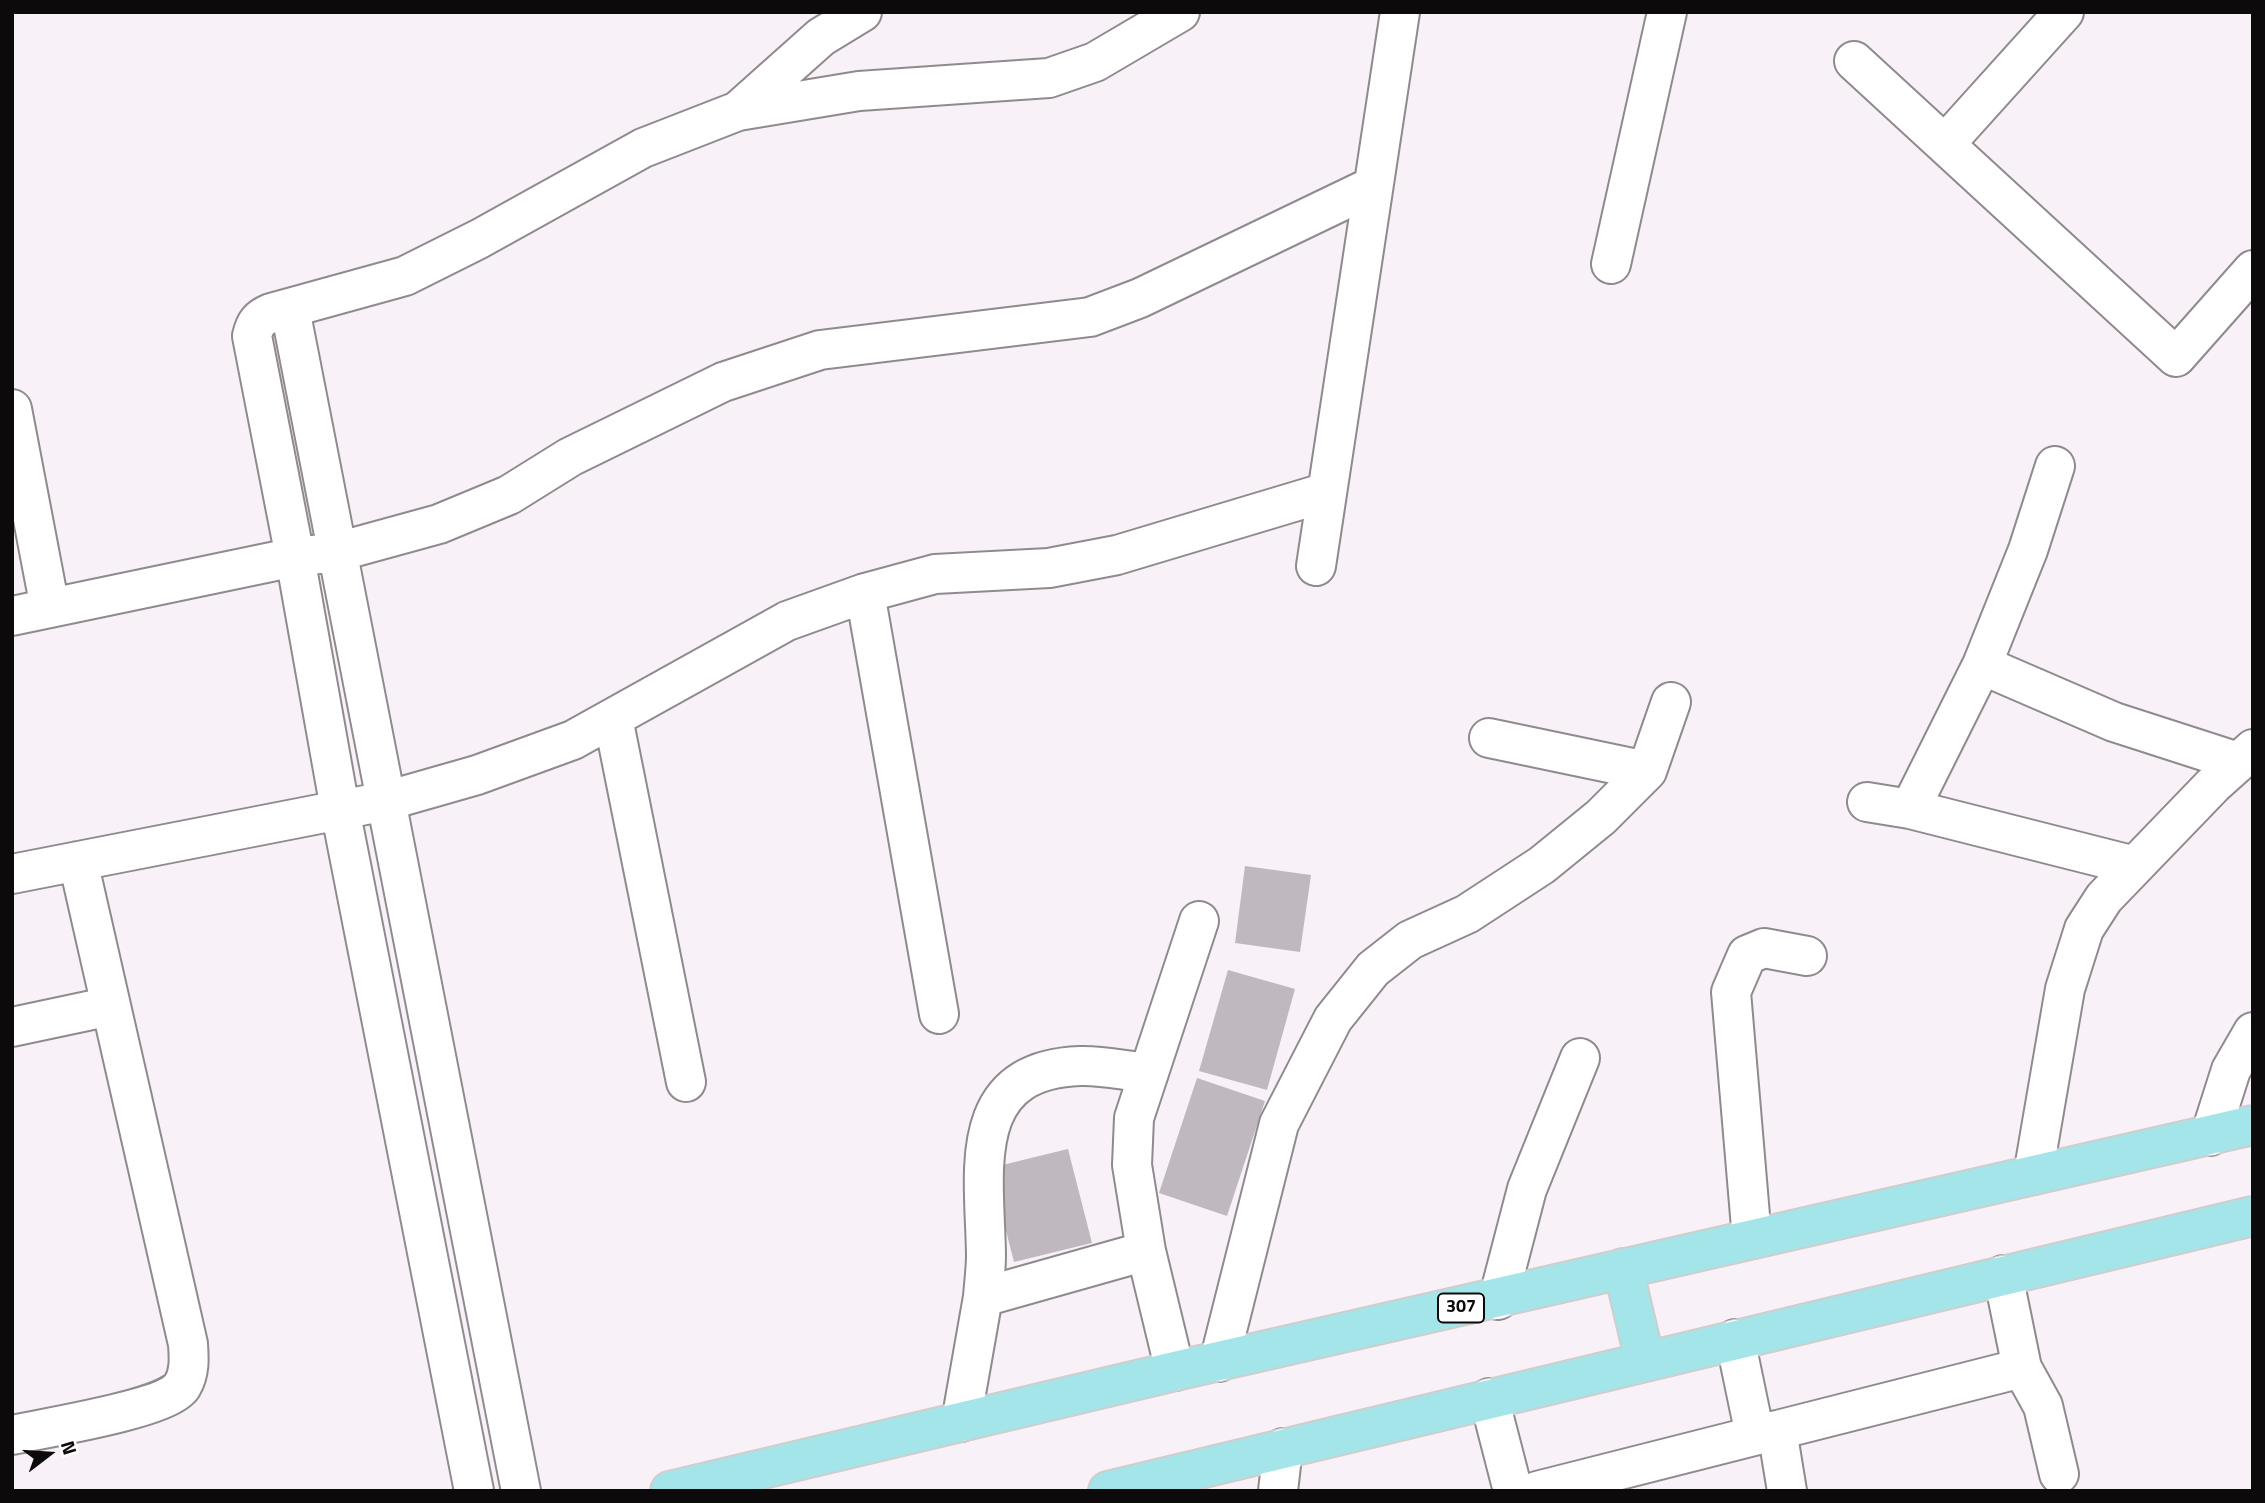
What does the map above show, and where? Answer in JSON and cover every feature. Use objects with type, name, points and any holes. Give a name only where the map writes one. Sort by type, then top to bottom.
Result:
[{"type":"main road","name":"307","points":[[670,1491],[1175,1371],[1498,1300],[1623,1268],[2253,1125]]},
{"type":"main road","points":[[1108,1491],[2253,1216]]},
{"type":"main road","points":[[1623,1268],[1645,1361]]},
{"type":"street","points":[[738,111],[821,37],[862,12]]},
{"type":"street","points":[[474,1491],[251,336],[275,313],[405,276],[480,239],[643,148],[738,111],[859,90],[1049,78],[1095,62],[1180,12]]},
{"type":"street","points":[[1316,566],[1400,12]]},
{"type":"street","points":[[1611,264],[1667,12]]},
{"type":"street","points":[[1945,144],[2064,12]]},
{"type":"street","points":[[1854,61],[2176,357],[2253,270]]},
{"type":"street","points":[[12,615],[295,557],[337,552],[439,524],[509,495],[570,457],[723,382],[820,350],[1090,317],[1140,298],[1373,186]]},
{"type":"street","points":[[275,313],[337,552],[521,1491]]},
{"type":"street","points":[[12,409],[50,608]]},
{"type":"street","points":[[1910,809],[1982,666],[2028,550],[2055,466]]},
{"type":"street","points":[[12,874],[386,801],[477,775],[573,740],[787,621],[865,593],[934,574],[1049,568],[1117,555],[1327,492]]},
{"type":"street","points":[[865,593],[939,1014]]},
{"type":"street","points":[[1982,666],[2114,722],[2245,756]]},
{"type":"street","points":[[1219,1362],[1279,1125],[1333,1019],[1373,969],[1410,940],[1467,914],[1542,865],[1601,817],[1647,771],[1671,702]]},
{"type":"street","points":[[614,718],[686,1082]]},
{"type":"street","points":[[1489,738],[1647,771]]},
{"type":"street","points":[[2034,1175],[2068,977],[2084,929],[2104,898],[2245,756]]},
{"type":"street","points":[[1867,802],[1910,809],[2135,866]]},
{"type":"street","points":[[12,1435],[160,1403],[182,1386],[189,1366],[188,1344],[78,861]]},
{"type":"street","points":[[1175,1371],[1146,1251],[1132,1165],[1134,1118],[1199,921]]},
{"type":"street","points":[[1752,1239],[1731,992],[1747,955],[1764,948],[1807,956]]},
{"type":"street","points":[[12,1027],[111,1006]]},
{"type":"street","points":[[2210,1136],[2231,1070],[2253,1032]]},
{"type":"street","points":[[1498,1300],[1527,1189],[1580,1058]]},
{"type":"street","points":[[961,1422],[983,1297],[986,1256],[982,1199],[985,1141],[998,1107],[1019,1082],[1050,1070],[1081,1066],[1149,1073]]},
{"type":"street","points":[[983,1297],[1146,1251]]},
{"type":"street","points":[[2003,1275],[2022,1368],[2043,1406],[2059,1474]]},
{"type":"street","points":[[1735,1339],[1787,1491]]},
{"type":"street","points":[[1537,1491],[2022,1368]]},
{"type":"street","points":[[1489,1398],[1513,1491]]},
{"type":"street","points":[[1278,1491],[1283,1448]]},
{"type":"building","points":[[1245,866],[1311,875],[1300,952],[1235,943]]},
{"type":"building","points":[[1228,970],[1295,989],[1267,1090],[1199,1071]]},
{"type":"building","points":[[1197,1078],[1265,1101],[1227,1216],[1159,1193]]},
{"type":"building","points":[[1068,1149],[1092,1243],[1014,1262],[990,1168]]}]
